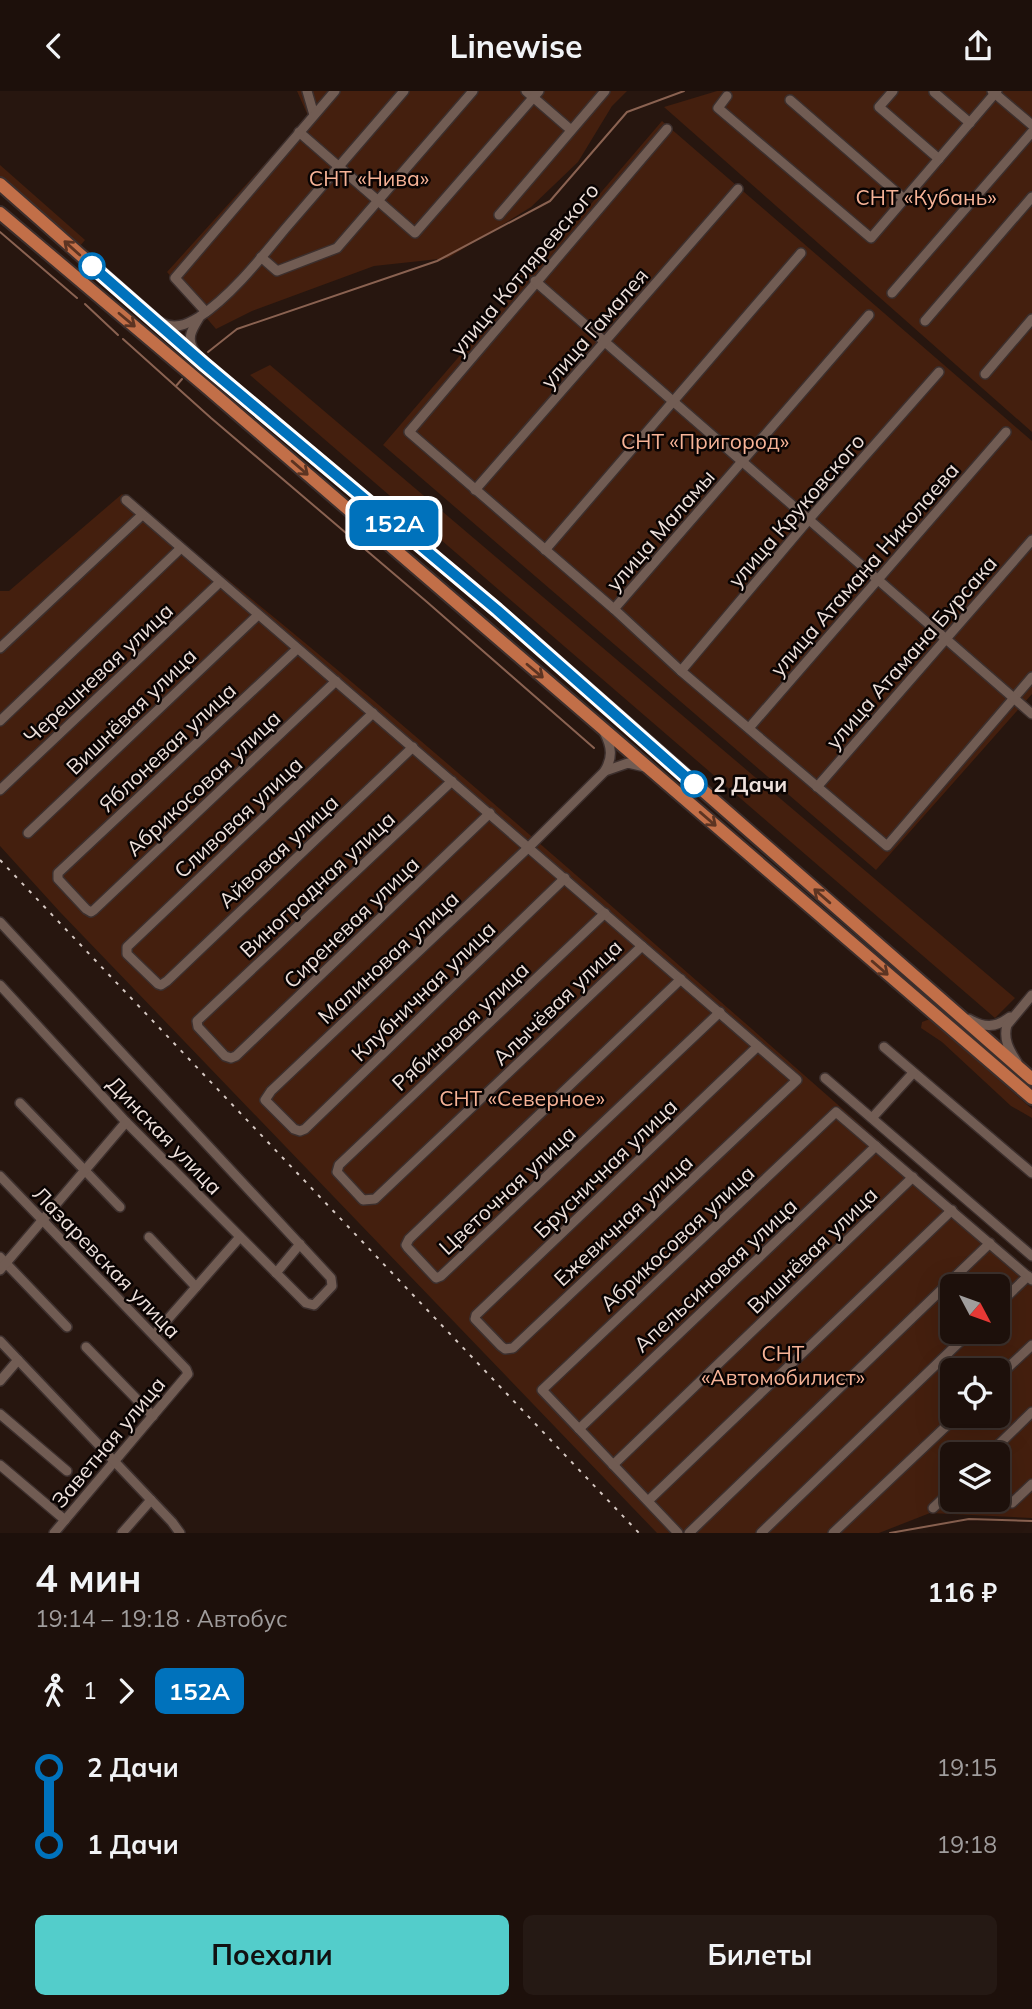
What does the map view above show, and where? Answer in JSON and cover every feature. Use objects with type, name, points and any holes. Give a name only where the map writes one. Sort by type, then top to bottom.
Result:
[{"type":"main road","points":[[0,184],[149,317],[529,637],[1027,1074]]},
{"type":"main road","points":[[0,213],[205,386],[1032,1098]]},
{"type":"main road","points":[[483,627],[497,632],[502,629],[505,620],[497,610]]},
{"type":"main road","points":[[514,653],[511,645],[513,638],[520,634],[529,637]]},
{"type":"street","points":[[307,91],[314,115]]},
{"type":"street","points":[[203,314],[175,278],[335,91]]},
{"type":"street","points":[[204,364],[190,341],[190,333],[203,314],[261,257],[404,91]]},
{"type":"street","points":[[261,257],[277,271],[337,249],[473,91]]},
{"type":"street","points":[[499,215],[605,91]]},
{"type":"street","points":[[893,91],[880,107],[939,159]]},
{"type":"street","points":[[934,92],[970,123]]},
{"type":"street","points":[[727,96],[718,109],[871,238],[995,92],[1032,125]]},
{"type":"street","points":[[299,132],[415,233],[533,93],[571,130]]},
{"type":"street","points":[[790,100],[904,199]]},
{"type":"street","name":"улица Котляревского","points":[[475,490],[409,432],[667,129]]},
{"type":"street","points":[[892,293],[1032,132]]},
{"type":"street","name":"улица Гамалея","points":[[475,490],[738,189]]},
{"type":"street","points":[[925,321],[1032,197]]},
{"type":"street","points":[[544,550],[801,253]]},
{"type":"street","points":[[536,281],[1032,714]]},
{"type":"street","points":[[149,317],[174,327],[182,326],[203,314]]},
{"type":"street","name":"улица Маламы","points":[[614,609],[869,315]]},
{"type":"street","points":[[985,374],[1032,319]]},
{"type":"street","name":"улица Круковского","points":[[681,671],[810,518],[939,372]]},
{"type":"street","name":"улица Атамана Николаева","points":[[749,728],[1006,432]]},
{"type":"street","points":[[475,490],[614,609],[681,671],[887,846],[1032,677]]},
{"type":"street","points":[[125,500],[758,1046]]},
{"type":"street","points":[[0,648],[142,515]]},
{"type":"street","name":"улица Атамана Бурсака","points":[[817,787],[1032,540]]},
{"type":"street","points":[[0,721],[181,548]]},
{"type":"street","name":"Черешневая улица","points":[[0,790],[220,582]]},
{"type":"street","name":"Вишнёвая улица","points":[[28,834],[258,615]]},
{"type":"street","name":"Яблоневая улица","points":[[94,910],[91,912],[86,909],[58,879],[61,871],[297,649]]},
{"type":"street","name":"Абрикосовая улица","points":[[94,910],[336,681]]},
{"type":"street","name":"Сливовая улица","points":[[167,981],[158,984],[127,954],[127,947],[373,713]]},
{"type":"street","points":[[603,729],[611,753],[610,763],[604,772]]},
{"type":"street","name":"Айвовая улица","points":[[167,981],[413,747]]},
{"type":"street","points":[[604,772],[619,764],[628,763],[648,768]]},
{"type":"street","name":"Малиновая улица","points":[[305,1129],[294,1129],[265,1097],[529,848],[604,772]]},
{"type":"street","name":"Виноградная улица","points":[[236,1056],[225,1056],[198,1027],[197,1021],[452,781]]},
{"type":"street","name":"Сиреневая улица","points":[[236,1056],[490,813]]},
{"type":"street","name":"Клубничная улица","points":[[305,1129],[565,879]]},
{"type":"street","name":"Рябиновая улица","points":[[375,1199],[363,1200],[337,1172],[339,1164],[605,913]]},
{"type":"street","points":[[0,922],[300,1244],[276,1273]]},
{"type":"street","name":"Алычёвая улица","points":[[375,1199],[642,946]]},
{"type":"street","name":"Цветочная улица","points":[[681,979],[409,1239],[406,1245],[408,1248],[436,1278],[720,1012]]},
{"type":"street","name":"Динская улица","points":[[0,985],[126,1122],[310,1306],[332,1286],[332,1282],[300,1244]]},
{"type":"street","points":[[954,1011],[990,1027],[1004,1022],[1028,1006],[1032,995]]},
{"type":"street","points":[[1017,1012],[1007,1025],[1005,1038],[1027,1074]]},
{"type":"street","name":"Ежевичная улица","points":[[475,1315],[475,1319],[501,1346],[505,1349],[513,1347],[797,1080],[758,1046]]},
{"type":"street","name":"Брусничная улица","points":[[475,1315],[758,1046]]},
{"type":"street","points":[[884,1047],[1032,1173]]},
{"type":"street","points":[[872,1118],[913,1073]]},
{"type":"street","points":[[825,1078],[1032,1256]]},
{"type":"street","points":[[20,1103],[120,1207]]},
{"type":"street","name":"Абрикосовая улица","points":[[579,1429],[542,1390],[835,1112],[876,1146]]},
{"type":"street","points":[[68,1327],[2,1263],[42,1221],[126,1122]]},
{"type":"street","points":[[876,1146],[1030,1278],[1010,1295]]},
{"type":"street","name":"Апельсиновая улица","points":[[579,1429],[876,1146]]},
{"type":"street","name":"Лазаревская улица","points":[[0,1176],[154,1335],[188,1374]]},
{"type":"street","name":"Вишнёвая улица","points":[[613,1465],[913,1177]]},
{"type":"street","points":[[648,1501],[951,1210]]},
{"type":"street","points":[[149,1237],[196,1287]]},
{"type":"street","points":[[154,1335],[240,1237]]},
{"type":"street","points":[[689,1533],[990,1243]]},
{"type":"street","points":[[0,1341],[180,1533]]},
{"type":"street","points":[[761,1533],[958,1344]]},
{"type":"street","points":[[1010,1366],[1032,1345]]},
{"type":"street","points":[[86,1347],[153,1416]]},
{"type":"street","points":[[0,1381],[18,1360]]},
{"type":"street","name":"Заветная улица","points":[[54,1533],[188,1374]]},
{"type":"street","points":[[1001,1442],[1032,1412]]},
{"type":"street","points":[[0,1414],[67,1471]]},
{"type":"street","points":[[833,1533],[944,1428]]},
{"type":"street","points":[[579,1429],[678,1533]]},
{"type":"street","points":[[0,1465],[65,1520]]},
{"type":"street","points":[[1012,1503],[1032,1484]]},
{"type":"street","points":[[122,1533],[151,1500]]},
{"type":"street","points":[[933,1508],[940,1501]]},
{"type":"green space","name":"СНТ «Нива»","points":[[297,91],[627,91],[612,106],[578,162],[531,207],[448,258],[374,266],[252,311],[216,329],[167,272],[308,116]]},
{"type":"green space","name":"СНТ «Кубань»","points":[[717,91],[1032,91],[1032,432],[664,107]]},
{"type":"green space","name":"СНТ «Пригород»","points":[[662,121],[1032,441],[1032,694],[876,870],[383,445],[517,289],[516,278],[527,265],[538,266]]},
{"type":"green space","points":[[0,165],[85,240],[80,246],[0,176]]},
{"type":"green space","points":[[270,365],[1015,998],[995,1018],[250,375]]},
{"type":"green space","name":"СНТ «Северное»","points":[[122,494],[311,648],[456,771],[1032,1275],[1032,1518],[930,1513],[879,1533],[657,1533],[60,912],[0,846],[0,591],[9,591]]},
{"type":"green space","points":[[930,1019],[1032,1109],[1032,1118],[1011,1106],[942,1042],[921,1028],[922,1022]]},
{"type":"waterway","points":[[208,352],[237,329],[437,261],[550,201],[627,112],[684,91]]},
{"type":"waterway","points":[[0,232],[77,298]]},
{"type":"waterway","points":[[85,304],[118,335]]},
{"type":"waterway","points":[[123,339],[594,748]]},
{"type":"waterway","points":[[176,386],[182,379]]},
{"type":"waterway","points":[[890,1533],[969,1519],[1032,1521]]},
{"type":"railway","points":[[0,860],[639,1533]]},
{"type":"bus line","name":"152A","points":[[92,266],[204,364],[497,610],[694,784]]},
{"type":"place","name":"2 Дачи","points":[[694,784]]},
{"type":"park label","name":"СНТ «Автомобилист»","points":[[783,1365]]}]
